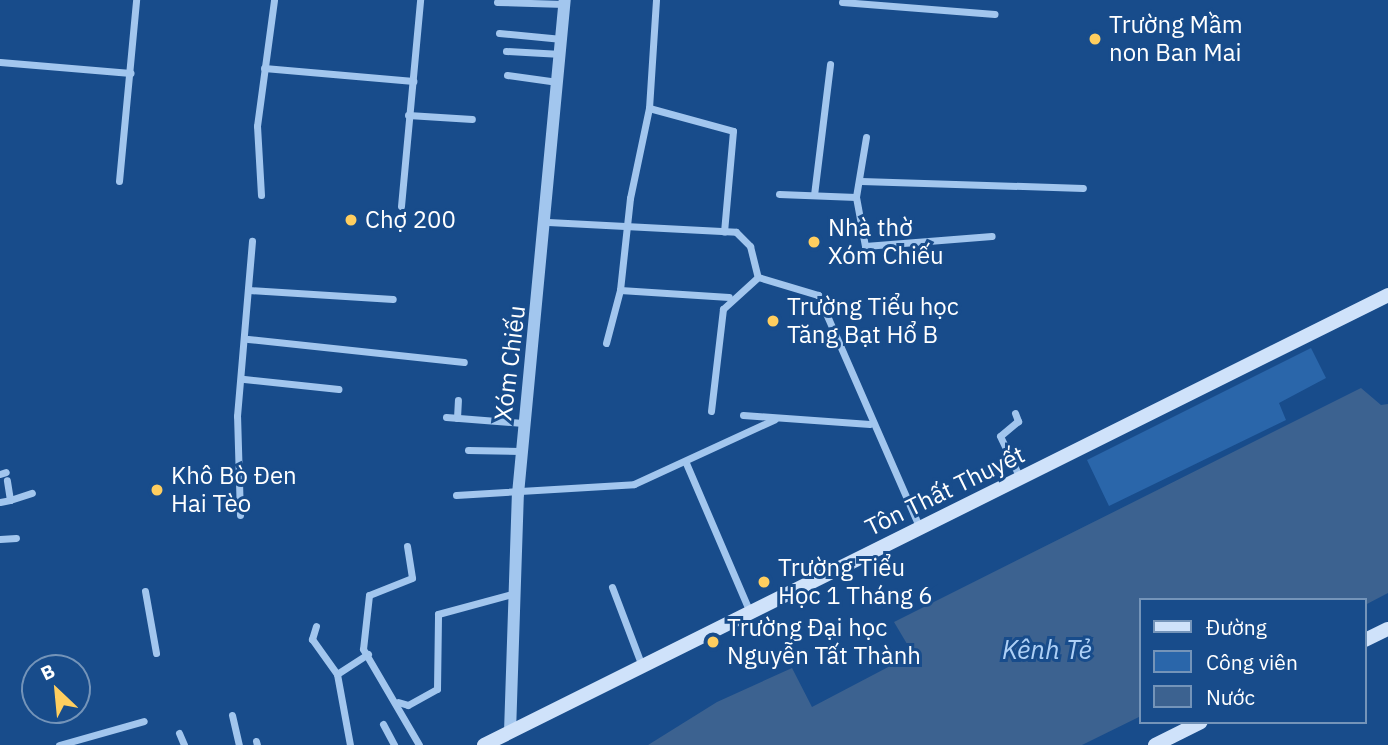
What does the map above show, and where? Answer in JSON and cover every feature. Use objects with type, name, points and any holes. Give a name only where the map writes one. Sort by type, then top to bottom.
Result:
[{"type":"main road","name":"Tôn Thất Thuyết","points":[[485,745],[1388,295]]},
{"type":"main road","points":[[1367,639],[1388,629]]},
{"type":"main road","points":[[1155,745],[1197,724]]},
{"type":"street","points":[[119,181],[136,0]]},
{"type":"street","points":[[261,195],[257,126],[274,0]]},
{"type":"street","points":[[401,206],[420,0]]},
{"type":"street","points":[[606,343],[620,290],[628,225],[649,108],[656,0]]},
{"type":"street","points":[[497,2],[565,2]]},
{"type":"street","name":"Xóm Chiếu","points":[[510,732],[512,594],[523,424],[548,222],[565,2]]},
{"type":"street","points":[[842,2],[995,14]]},
{"type":"street","points":[[499,33],[562,39]]},
{"type":"street","points":[[506,51],[561,54]]},
{"type":"street","points":[[0,62],[131,73]]},
{"type":"street","points":[[814,195],[830,64]]},
{"type":"street","points":[[264,68],[413,81]]},
{"type":"street","points":[[507,75],[558,82]]},
{"type":"street","points":[[649,108],[733,131],[724,232]]},
{"type":"street","points":[[408,115],[472,119]]},
{"type":"street","points":[[866,136],[861,181],[856,197],[864,246],[992,236]]},
{"type":"street","points":[[861,181],[1083,188]]},
{"type":"street","points":[[779,194],[856,197]]},
{"type":"street","points":[[548,222],[742,234],[758,277]]},
{"type":"street","points":[[240,515],[237,416],[248,339],[252,241]]},
{"type":"street","points":[[620,290],[729,297],[758,277]]},
{"type":"street","points":[[758,277],[818,295],[870,424],[920,528]]},
{"type":"street","points":[[249,290],[393,299]]},
{"type":"street","points":[[711,411],[717,338],[729,297]]},
{"type":"street","points":[[248,339],[464,362]]},
{"type":"street","points":[[244,379],[338,389]]},
{"type":"street","points":[[457,418],[458,400]]},
{"type":"street","points":[[1015,412],[1018,421],[1000,436],[1020,478]]},
{"type":"street","points":[[743,415],[870,424]]},
{"type":"street","points":[[446,417],[523,424]]},
{"type":"street","points":[[456,495],[518,494],[634,484],[686,463],[775,419]]},
{"type":"street","points":[[468,450],[521,452]]},
{"type":"street","points":[[686,463],[750,613]]},
{"type":"street","points":[[4,475],[10,499]]},
{"type":"street","points":[[0,502],[32,493]]},
{"type":"street","points":[[0,540],[16,538]]},
{"type":"street","points":[[407,546],[408,584],[376,587],[369,595],[363,649],[398,702],[419,745]]},
{"type":"street","points":[[612,587],[643,666]]},
{"type":"street","points":[[145,591],[156,653]]},
{"type":"street","points":[[398,702],[408,705],[437,689],[438,614],[512,594]]},
{"type":"street","points":[[316,626],[312,639],[337,674],[350,745]]},
{"type":"street","points":[[337,674],[368,654]]},
{"type":"street","points":[[232,715],[239,745]]},
{"type":"street","points":[[59,745],[144,721]]},
{"type":"street","points":[[383,723],[394,745]]},
{"type":"street","points":[[179,733],[184,745]]},
{"type":"green space","points":[[1311,348],[1326,378],[1279,403],[1286,420],[1109,506],[1087,460]]},
{"type":"water","name":"Kênh Tẻ","points":[[1361,388],[1381,405],[1388,404],[1388,593],[1367,604],[1367,598],[1140,598],[1140,716],[1082,745],[648,745],[717,702],[792,668],[812,707],[913,654],[894,622]]},
{"type":"place","name":"Trường Mầm non Ban Mai","points":[[1095,39]]},
{"type":"place","name":"Chợ 200","points":[[351,220]]},
{"type":"place","name":"Nhà thờ Xóm Chiếu","points":[[814,242]]},
{"type":"place","name":"Trường Tiểu học Tăng Bạt Hổ B","points":[[773,321]]},
{"type":"place","name":"Khô Bò Đen Hai Tèo","points":[[157,490]]},
{"type":"place","name":"Trường Tiểu Học 1 Tháng 6","points":[[764,582]]},
{"type":"place","name":"Trường Đại học Nguyễn Tất Thành","points":[[713,642]]}]
